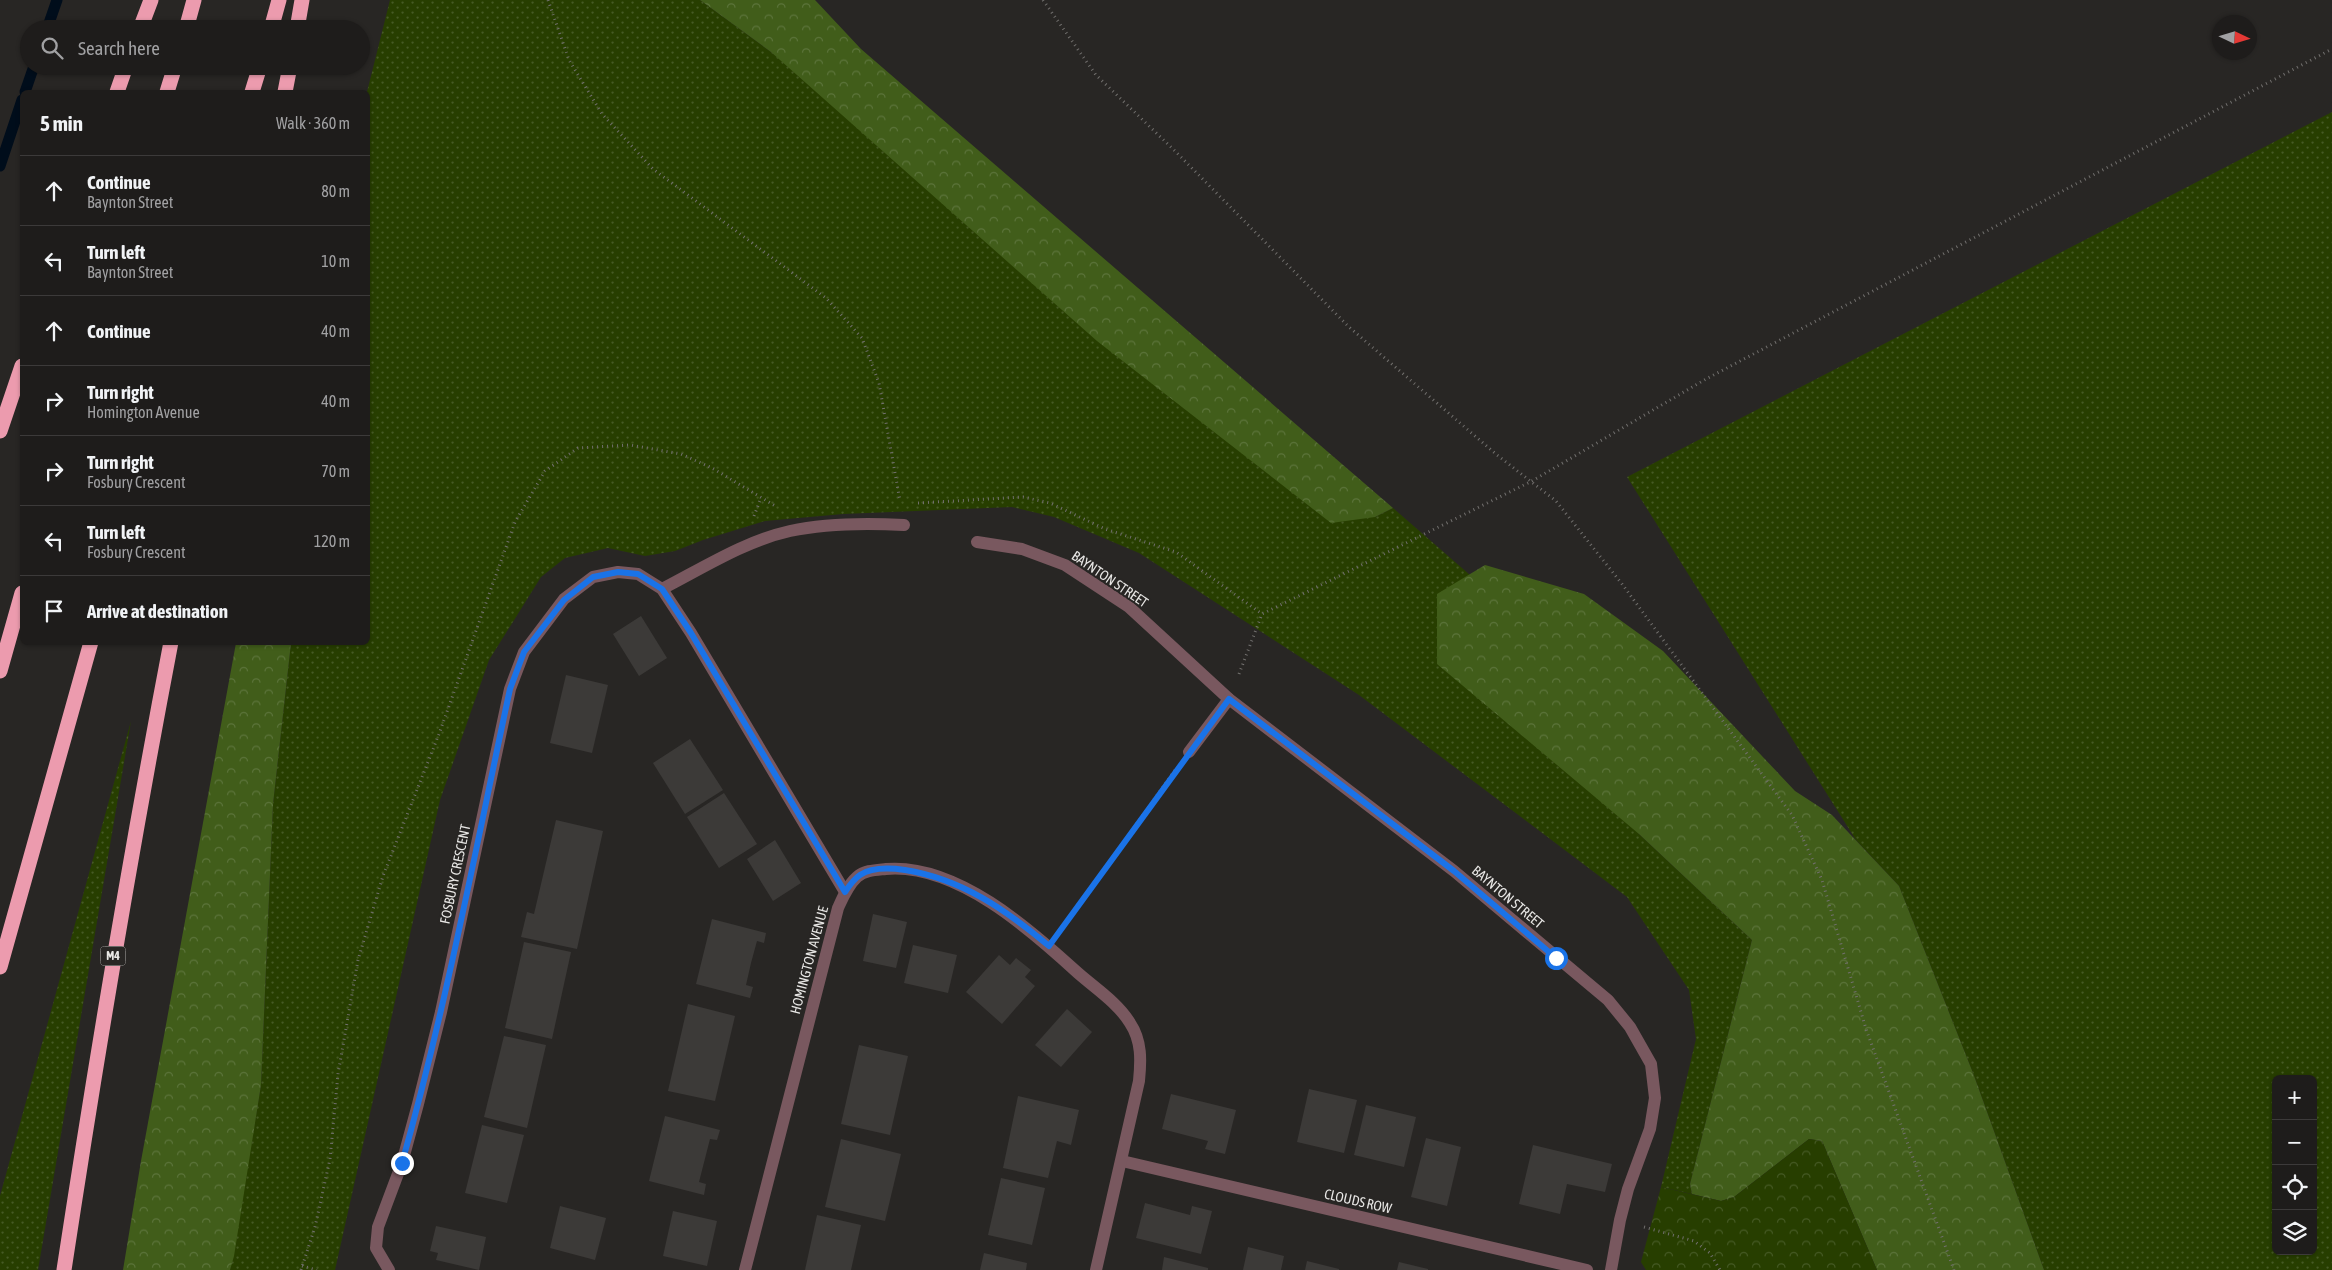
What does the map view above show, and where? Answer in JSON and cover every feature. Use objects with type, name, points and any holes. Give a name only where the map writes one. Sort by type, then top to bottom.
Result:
[{"type":"highway","points":[[143,20],[151,0]]},
{"type":"highway","points":[[188,20],[194,0]]},
{"type":"highway","points":[[273,20],[279,0]]},
{"type":"highway","points":[[299,20],[302,0]]},
{"type":"highway","points":[[118,90],[123,75]]},
{"type":"highway","points":[[168,90],[172,75]]},
{"type":"highway","points":[[253,90],[257,75]]},
{"type":"highway","points":[[285,90],[288,75]]},
{"type":"highway","points":[[0,431],[20,372]]},
{"type":"highway","points":[[0,671],[20,600]]},
{"type":"highway","points":[[0,967],[90,645]]},
{"type":"highway","name":"M4","points":[[64,1270],[114,951],[170,645]]},
{"type":"street","points":[[662,589],[746,546],[790,531],[838,525],[877,523],[904,525]]},
{"type":"street","name":"BAYNTON STREET","points":[[977,542],[1022,549],[1065,566],[1129,606],[1229,699],[1454,871],[1608,1000],[1630,1027],[1651,1064],[1655,1098],[1650,1129],[1628,1189],[1620,1220],[1611,1270]]},
{"type":"street","name":"FOSBURY CRESCENT","points":[[390,1270],[376,1248],[378,1227],[402,1163],[418,1104],[510,689],[524,652],[564,600],[593,577],[618,572],[638,574],[662,589],[691,633],[845,892]]},
{"type":"street","points":[[1189,752],[1229,699]]},
{"type":"street","name":"HOMINGTON AVENUE","points":[[745,1270],[830,933],[845,892],[858,876],[868,871],[894,869],[946,880],[987,900],[1018,920],[1115,1006],[1130,1022],[1142,1057],[1139,1081],[1096,1270]]},
{"type":"street","name":"CLOUDS ROW","points":[[1122,1161],[1587,1270]]},
{"type":"path","points":[[548,0],[569,60],[598,107],[653,169],[826,298],[862,338],[879,383],[900,504]]},
{"type":"path","points":[[1043,0],[1096,75],[1174,150],[1349,327],[1497,455],[1556,501],[1622,584],[1792,815],[1822,880],[1866,1029],[1954,1270]]},
{"type":"path","points":[[1229,699],[1262,614],[1532,481],[1706,379],[2332,49]]},
{"type":"path","points":[[909,504],[1023,497],[1050,503],[1105,529],[1176,552],[1262,614]]},
{"type":"path","points":[[1049,946],[1189,752]]},
{"type":"path","points":[[1620,1220],[1694,1241],[1710,1253],[1720,1270]]},
{"type":"path","points":[[302,1266],[317,1270]]},
{"type":"green space","points":[[390,0],[700,0],[771,52],[1375,517],[1393,508],[1470,575],[1639,834],[1752,940],[1690,1184],[1692,1194],[1661,1187],[1696,1039],[1689,990],[1627,897],[1359,695],[1139,553],[1054,517],[1012,507],[843,514],[765,521],[703,540],[675,551],[645,556],[608,548],[565,558],[541,577],[489,660],[440,800],[335,1270],[230,1270],[261,1085],[273,804],[291,645],[370,645],[370,90],[368,90]]},
{"type":"green space","points":[[700,0],[815,0],[861,49],[1393,508],[1375,517],[1331,523],[1097,341],[771,52]]},
{"type":"green space","points":[[2332,112],[2332,1270],[2044,1270],[1973,1073],[1899,886],[1856,840],[1627,477]]},
{"type":"green space","points":[[1485,565],[1584,594],[1663,651],[1795,791],[1832,815],[1899,886],[1973,1073],[2044,1270],[1877,1270],[1822,1141],[1809,1139],[1734,1197],[1721,1201],[1692,1194],[1690,1184],[1752,940],[1639,834],[1437,664],[1437,594]]},
{"type":"green space","points":[[236,645],[291,645],[273,804],[261,1085],[234,1256],[230,1270],[123,1270],[141,1161]]},
{"type":"green space","points":[[131,721],[38,1270],[0,1270],[0,1196]]},
{"type":"green space","points":[[1809,1139],[1822,1141],[1877,1270],[1646,1270],[1641,1262],[1661,1187],[1721,1201],[1734,1197]]},
{"type":"building","points":[[641,616],[667,658],[639,676],[613,634]]},
{"type":"building","points":[[566,675],[608,685],[592,753],[550,743]]},
{"type":"building","points":[[690,739],[723,790],[685,814],[653,763]]},
{"type":"building","points":[[724,793],[757,844],[719,868],[687,817]]},
{"type":"building","points":[[556,820],[603,831],[577,949],[521,937],[527,912],[534,914]]},
{"type":"building","points":[[775,840],[801,883],[773,901],[747,859]]},
{"type":"building","points":[[873,914],[907,922],[896,968],[863,961]]},
{"type":"building","points":[[712,919],[766,933],[764,943],[757,941],[751,963],[746,985],[753,987],[750,998],[696,984]]},
{"type":"building","points":[[524,942],[571,952],[552,1039],[505,1028]]},
{"type":"building","points":[[913,945],[957,955],[948,993],[904,983]]},
{"type":"building","points":[[999,955],[1010,965],[1016,958],[1031,970],[1025,977],[1035,986],[1002,1024],[966,992]]},
{"type":"building","points":[[688,1004],[735,1016],[715,1101],[668,1091]]},
{"type":"building","points":[[1067,1009],[1092,1032],[1061,1067],[1035,1045]]},
{"type":"building","points":[[504,1036],[546,1045],[527,1128],[484,1117]]},
{"type":"building","points":[[859,1045],[908,1056],[890,1135],[841,1124]]},
{"type":"building","points":[[1309,1089],[1357,1100],[1344,1153],[1297,1142]]},
{"type":"building","points":[[1171,1094],[1236,1110],[1225,1154],[1205,1149],[1208,1141],[1162,1129]]},
{"type":"building","points":[[1018,1096],[1079,1110],[1071,1145],[1057,1141],[1048,1178],[1003,1168]]},
{"type":"building","points":[[1366,1105],[1416,1117],[1404,1167],[1354,1155]]},
{"type":"building","points":[[665,1116],[720,1130],[717,1140],[710,1139],[699,1182],[706,1184],[704,1195],[649,1181]]},
{"type":"building","points":[[482,1125],[524,1135],[507,1203],[465,1193]]},
{"type":"building","points":[[1426,1138],[1461,1147],[1447,1206],[1411,1197]]},
{"type":"building","points":[[841,1139],[901,1154],[885,1221],[825,1207]]},
{"type":"building","points":[[1533,1145],[1612,1164],[1605,1192],[1567,1184],[1560,1214],[1519,1204]]},
{"type":"building","points":[[1001,1178],[1045,1188],[1032,1245],[988,1235]]},
{"type":"building","points":[[1145,1203],[1190,1215],[1192,1206],[1212,1211],[1201,1254],[1136,1238]]},
{"type":"building","points":[[560,1206],[606,1218],[595,1260],[550,1248]]},
{"type":"building","points":[[673,1211],[717,1221],[707,1266],[663,1256]]},
{"type":"building","points":[[817,1215],[861,1225],[851,1270],[805,1270]]},
{"type":"building","points":[[436,1226],[486,1237],[479,1270],[436,1260],[438,1253],[430,1251]]},
{"type":"building","points":[[1248,1247],[1284,1256],[1281,1270],[1243,1270]]},
{"type":"building","points":[[984,1253],[1027,1263],[1026,1270],[980,1270]]},
{"type":"building","points":[[1164,1257],[1208,1268],[1208,1270],[1162,1270]]},
{"type":"building","points":[[1307,1261],[1339,1269],[1339,1270],[1305,1270]]},
{"type":"building","points":[[1399,1262],[1428,1269],[1428,1270],[1397,1270]]},
{"type":"waterway","points":[[50,20],[57,0]]},
{"type":"waterway","points":[[26,90],[31,75]]},
{"type":"waterway","points":[[0,166],[20,106]]},
{"type":"route","points":[[402,1163],[440,1012],[510,689],[524,652],[564,600],[593,577],[618,572],[638,574],[662,589],[691,633],[755,744],[845,892],[858,876],[868,871],[894,869],[920,873],[946,880],[987,900],[1018,920],[1049,946],[1229,699],[1454,871],[1556,958]]}]
